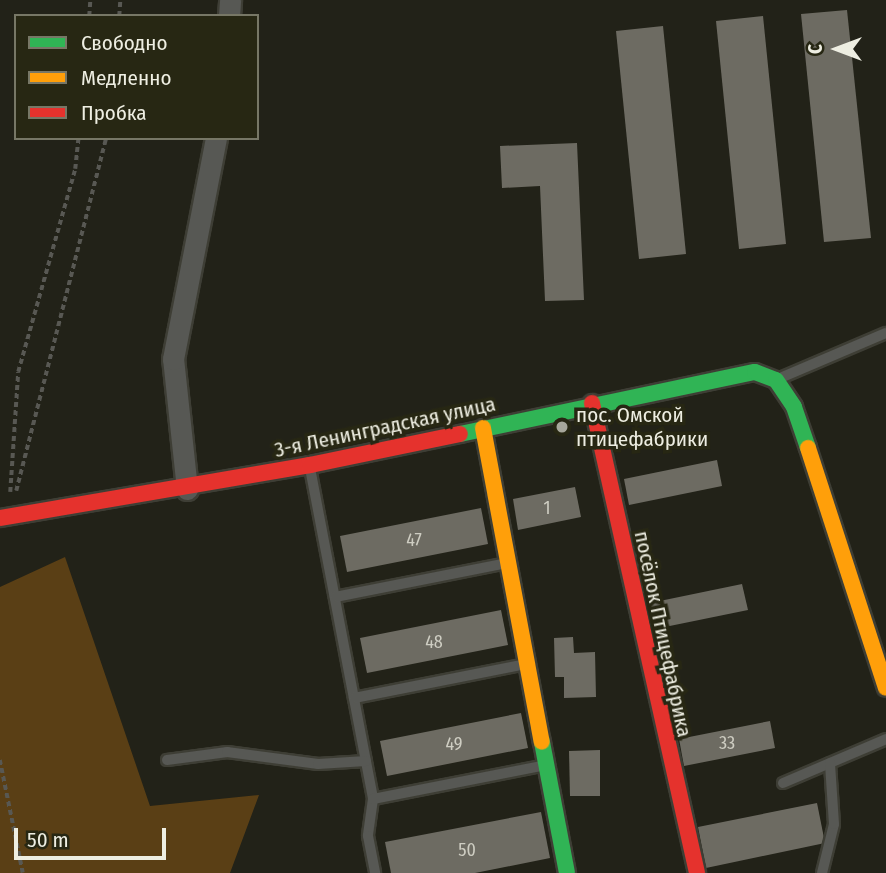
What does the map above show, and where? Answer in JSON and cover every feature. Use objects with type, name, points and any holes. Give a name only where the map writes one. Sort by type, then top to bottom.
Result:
[{"type":"street","points":[[187,489],[173,359],[216,140]]},
{"type":"street","name":"3-я Ленинградская улица","points":[[5,517],[187,489],[310,465],[722,375],[755,372],[776,380]]},
{"type":"street","points":[[776,380],[793,407],[886,688]]},
{"type":"street","name":"посёлок Птицефабрика","points":[[592,403],[696,873]]},
{"type":"street","points":[[482,428],[567,873]]},
{"type":"lane","points":[[776,380],[886,333]]},
{"type":"lane","points":[[310,465],[373,799],[368,836],[374,873]]},
{"type":"lane","points":[[335,597],[508,563]]},
{"type":"lane","points":[[354,698],[527,664]]},
{"type":"lane","points":[[783,783],[886,739]]},
{"type":"lane","points":[[167,760],[227,752],[318,764],[366,761]]},
{"type":"lane","points":[[822,873],[834,824],[830,763]]},
{"type":"lane","points":[[373,799],[547,765]]},
{"type":"path","points":[[5,517],[18,372],[75,169],[78,140]]},
{"type":"path","points":[[5,517],[105,140]]},
{"type":"path","points":[[0,760],[23,873]]},
{"type":"shaded area","points":[[65,557],[150,806],[259,795],[230,873],[0,873],[0,587]]},
{"type":"building","points":[[847,10],[871,238],[824,242],[801,14]]},
{"type":"building","points":[[763,16],[786,244],[739,249],[716,21]]},
{"type":"building","points":[[663,26],[686,254],[639,259],[616,31]]},
{"type":"building","points":[[577,143],[584,300],[545,301],[540,186],[502,188],[500,146]]},
{"type":"building","points":[[717,460],[722,486],[629,505],[624,479]]},
{"type":"building","points":[[575,487],[581,517],[518,530],[513,499]]},
{"type":"building","points":[[481,508],[488,544],[347,572],[340,536]]},
{"type":"building","points":[[742,584],[748,610],[655,629],[650,603]]},
{"type":"building","points":[[501,610],[508,645],[367,673],[360,638]]},
{"type":"building","points":[[573,637],[574,653],[595,652],[596,697],[564,698],[564,677],[555,677],[554,638]]},
{"type":"building","points":[[521,713],[528,748],[387,776],[380,741]]},
{"type":"building","points":[[770,721],[775,748],[684,766],[679,739]]},
{"type":"building","points":[[600,750],[600,796],[570,796],[569,751]]},
{"type":"building","points":[[817,803],[825,843],[706,868],[698,827]]},
{"type":"building","points":[[541,812],[550,858],[475,873],[391,873],[385,842]]},
{"type":"traffic: fast","points":[[460,434],[755,372],[776,380],[794,407],[808,448]]},
{"type":"traffic: fast","points":[[542,742],[567,873]]},
{"type":"traffic: slow","points":[[483,428],[542,742]]},
{"type":"traffic: slow","points":[[808,448],[886,688]]},
{"type":"traffic: jam","points":[[592,403],[697,873]]},
{"type":"traffic: jam","points":[[0,518],[310,465],[460,434]]},
{"type":"place","name":"пос. Омской птицефабрики","points":[[562,427]]}]
